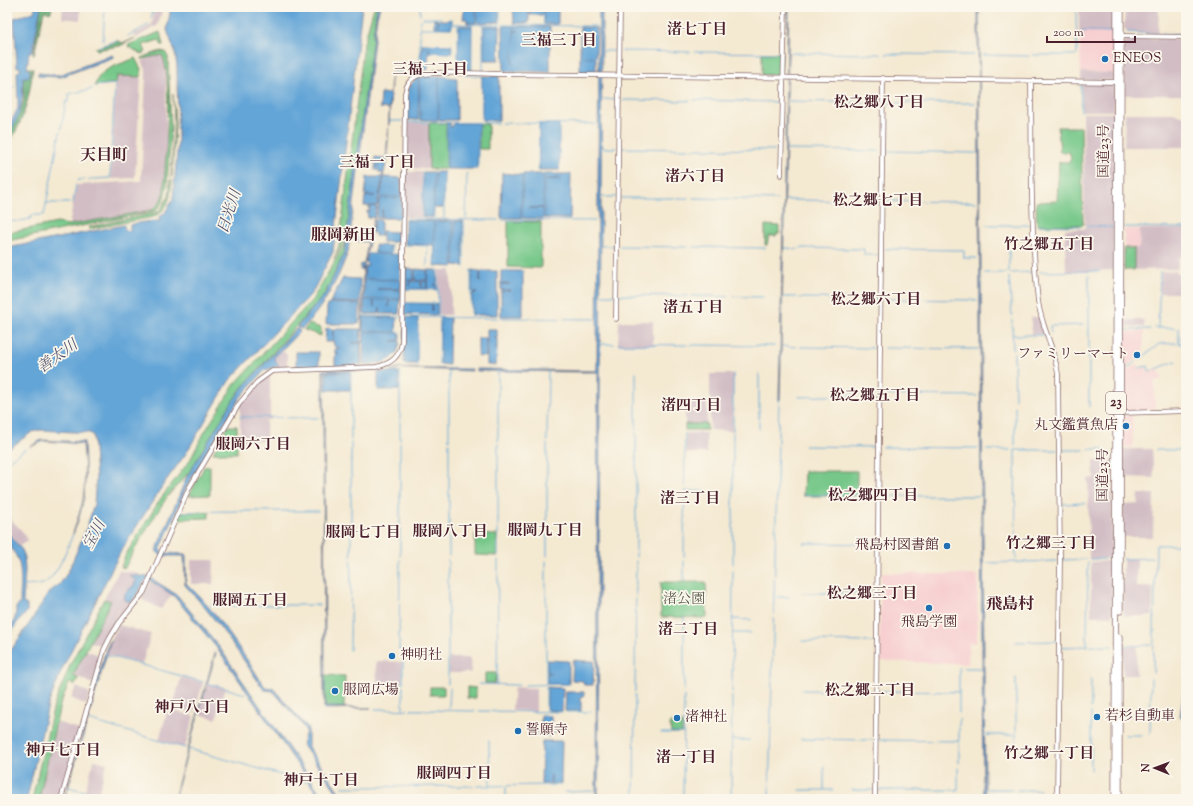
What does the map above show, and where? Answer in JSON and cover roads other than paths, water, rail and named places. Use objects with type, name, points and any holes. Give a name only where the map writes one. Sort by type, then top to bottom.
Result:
[{"type":"highway","name":"国道23号","points":[[1117,7],[1120,36]]},
{"type":"highway","name":"国道23号","points":[[1115,799],[1119,82],[1121,7]]},
{"type":"highway","name":"国道23号","points":[[1119,82],[1121,413],[1119,799]]},
{"type":"street","points":[[616,319],[620,7]]},
{"type":"street","points":[[781,175],[785,77],[785,7]]},
{"type":"street","points":[[1120,36],[1186,37]]},
{"type":"street","points":[[61,799],[104,650],[114,630],[144,592],[189,488],[239,404],[263,376],[277,370],[376,367],[388,363],[400,353],[402,342],[405,99],[406,89],[409,82],[418,75],[600,75],[1119,82]]},
{"type":"street","points":[[875,799],[883,78]]},
{"type":"street","points":[[1031,80],[1033,227],[1038,292],[1040,311],[1058,374],[1060,559],[1057,799]]},
{"type":"street","points":[[1121,413],[1186,411]]},
{"type":"water","points":[[35,7],[41,7],[32,52],[29,52],[27,68],[30,71],[29,77],[23,77],[20,108],[12,129],[7,137],[7,130],[18,108],[17,72],[20,71],[20,67],[17,67],[14,18],[34,12]]},
{"type":"water","points":[[171,7],[362,7],[333,252],[312,293],[229,381],[185,455],[165,482],[121,551],[62,669],[48,705],[27,799],[7,799],[7,656],[49,592],[60,584],[68,572],[87,527],[94,504],[96,477],[93,435],[90,433],[40,430],[32,432],[7,450],[7,248],[124,225],[125,230],[130,231],[130,225],[160,221],[159,217],[164,214],[173,199],[178,141],[177,67],[175,52],[167,30]]},
{"type":"water","points":[[377,7],[380,7],[377,17],[348,252],[329,293],[317,311],[302,329],[297,327],[325,294],[344,254]]},
{"type":"water","points":[[463,7],[476,7],[476,23],[467,23],[467,19],[463,19],[464,9],[469,9]]},
{"type":"water","points":[[477,7],[499,7],[499,22],[478,23]]},
{"type":"water","points":[[513,7],[529,7],[529,23],[514,23]]},
{"type":"water","points":[[530,7],[543,7],[543,15],[530,15]]},
{"type":"water","points":[[544,7],[558,7],[558,24],[544,24]]},
{"type":"water","points":[[599,7],[602,7],[598,799],[596,799],[598,372],[477,371],[477,369],[595,371],[597,369]]},
{"type":"water","points":[[788,7],[789,7],[779,400]]},
{"type":"water","points":[[979,7],[985,799],[983,799]]},
{"type":"water","points":[[434,19],[438,20],[438,26],[439,20],[452,20],[451,28],[434,27]]},
{"type":"water","points":[[459,26],[472,26],[471,71],[458,71]]},
{"type":"water","points":[[484,26],[500,26],[499,60],[484,60]]},
{"type":"water","points":[[503,26],[514,26],[513,65],[515,26],[550,27],[550,72],[504,71]]},
{"type":"water","points":[[580,27],[597,28],[596,56],[584,57],[596,58],[596,73],[580,73]]},
{"type":"water","points":[[421,44],[451,45],[451,53],[429,52],[429,48],[428,70],[424,70],[424,65],[421,64],[421,48],[423,48]]},
{"type":"water","points":[[112,55],[114,57],[61,77],[38,76],[38,73],[59,75]]},
{"type":"water","points":[[425,76],[439,76],[438,120],[420,120],[420,78]]},
{"type":"water","points":[[439,76],[457,78],[457,120],[439,120]]},
{"type":"water","points":[[482,76],[499,76],[499,121],[482,120]]},
{"type":"water","points":[[419,77],[418,120],[406,119],[407,96],[411,85]]},
{"type":"water","points":[[381,93],[390,94],[389,109],[380,108]]},
{"type":"water","points":[[447,123],[450,123],[451,128],[454,123],[478,123],[477,169],[447,169]]},
{"type":"water","points":[[539,124],[559,124],[559,170],[539,170]]},
{"type":"water","points":[[388,129],[387,159],[363,270],[361,365],[363,267],[362,270],[360,270],[361,264],[364,264],[368,242],[358,241],[359,233],[370,233],[374,217],[368,218],[367,211],[370,211],[369,207],[376,206],[364,206],[365,196],[375,196],[365,195],[367,177],[382,177],[383,173],[379,173],[379,170],[375,170],[375,166],[379,166],[375,165],[375,157],[386,159]]},
{"type":"water","points":[[423,172],[434,172],[433,217],[423,217]]},
{"type":"water","points":[[435,172],[444,172],[443,208],[434,208]]},
{"type":"water","points":[[502,173],[522,175],[521,218],[501,218]]},
{"type":"water","points":[[523,174],[543,174],[543,219],[522,218]]},
{"type":"water","points":[[544,174],[571,174],[570,219],[544,218],[544,180],[560,179],[544,179]]},
{"type":"water","points":[[384,177],[401,178],[402,197],[380,197]]},
{"type":"water","points":[[380,198],[402,198],[402,211],[400,212],[402,218],[382,218],[382,209],[381,218],[376,218],[378,207],[380,207],[378,206]]},
{"type":"water","points":[[375,220],[381,220],[381,236],[375,236],[375,233],[372,232]]},
{"type":"water","points":[[405,220],[434,221],[434,245],[405,244]]},
{"type":"water","points":[[435,221],[453,221],[453,267],[435,266]]},
{"type":"water","points":[[455,221],[463,221],[463,266],[454,265]]},
{"type":"water","points":[[382,231],[397,232],[397,236],[401,236],[401,242],[382,242]]},
{"type":"water","points":[[375,245],[390,246],[390,254],[375,253]]},
{"type":"water","points":[[368,254],[401,255],[400,279],[364,278],[365,266],[368,266],[366,262]]},
{"type":"water","points":[[405,269],[414,269],[414,280],[410,280],[410,286],[411,281],[420,281],[415,280],[415,269],[427,270],[427,280],[421,280],[421,289],[405,289]]},
{"type":"water","points":[[428,270],[437,270],[437,284],[434,285],[437,285],[437,289],[427,289]]},
{"type":"water","points":[[472,270],[480,271],[480,282],[481,271],[497,271],[497,315],[472,315],[472,294],[477,293],[472,292]]},
{"type":"water","points":[[501,271],[523,271],[523,316],[501,316],[501,291],[510,290],[501,290]]},
{"type":"water","points":[[343,278],[360,279],[360,303],[330,302]]},
{"type":"water","points":[[364,279],[401,280],[401,289],[377,289],[401,290],[401,299],[364,299]]},
{"type":"water","points":[[422,281],[427,281],[426,289],[422,289]]},
{"type":"water","points":[[364,300],[373,300],[374,307],[374,300],[400,300],[399,314],[380,314],[380,307],[379,314],[364,314]]},
{"type":"water","points":[[330,303],[360,304],[359,324],[326,324],[327,307]]},
{"type":"water","points":[[405,303],[437,304],[437,315],[404,314]]},
{"type":"water","points":[[363,317],[397,318],[396,332],[363,331]]},
{"type":"water","points":[[405,318],[418,318],[417,364],[404,364]]},
{"type":"water","points":[[440,318],[450,318],[449,365],[440,364]]},
{"type":"water","points":[[297,328],[300,331],[274,358],[279,366],[265,370],[240,398],[187,486],[160,550],[163,553],[186,554],[186,583],[219,620],[265,687],[273,688],[306,726],[308,730],[308,747],[344,799],[342,799],[302,744],[306,731],[301,723],[273,691],[264,690],[217,623],[185,585],[184,556],[162,556],[156,551],[187,476],[232,402],[243,387]]},
{"type":"water","points":[[326,329],[333,329],[333,336],[334,329],[361,329],[361,342],[352,343],[361,343],[361,365],[335,366],[335,355],[339,354],[335,354],[335,349],[340,348],[334,346],[333,337],[333,342],[325,342]]},
{"type":"water","points":[[487,329],[497,329],[497,347],[495,347],[497,348],[496,365],[487,365]]},
{"type":"water","points":[[364,332],[400,333],[400,340],[392,341],[400,341],[399,348],[392,358],[388,360],[363,364]]},
{"type":"water","points":[[478,338],[486,338],[486,357],[478,356]]},
{"type":"water","points":[[296,352],[319,352],[319,366],[296,367]]},
{"type":"water","points":[[375,368],[375,370],[324,372],[325,707],[371,708],[324,709],[323,370]]},
{"type":"water","points":[[378,368],[472,369],[472,371]]},
{"type":"water","points":[[350,372],[350,390],[326,390],[326,373]]},
{"type":"water","points":[[378,372],[399,372],[399,390],[378,390]]},
{"type":"water","points":[[41,440],[84,442],[85,471],[83,444],[44,441],[30,447]]},
{"type":"water","points":[[82,504],[78,522],[73,534]]},
{"type":"water","points":[[7,532],[22,550],[24,555],[25,571],[23,603],[27,605],[27,612],[17,623],[7,640],[7,635],[14,622],[16,607],[20,604],[21,578],[19,563],[8,541]]},
{"type":"water","points":[[129,575],[149,577],[177,595],[217,644],[324,799],[321,799],[216,647],[174,596],[148,579],[145,581],[132,602],[124,600],[125,593],[136,581]]},
{"type":"water","points":[[111,639],[65,799],[64,799],[106,649]]},
{"type":"water","points":[[216,653],[174,799],[179,780]]},
{"type":"water","points":[[547,660],[569,661],[569,684],[547,684],[547,674],[552,673],[547,673]]},
{"type":"water","points":[[573,660],[594,661],[593,685],[584,685],[583,681],[572,680]]},
{"type":"water","points":[[1186,675],[1186,698],[1183,716],[1180,718]]},
{"type":"water","points":[[547,687],[563,688],[562,711],[547,710]]},
{"type":"water","points":[[566,692],[584,692],[584,696],[581,697],[581,711],[565,711]]},
{"type":"water","points":[[541,715],[551,716],[551,728],[558,729],[558,732],[551,732],[550,736],[538,735],[538,731],[541,730]]},
{"type":"water","points":[[542,741],[551,741],[551,743],[552,741],[562,741],[561,784],[551,784],[551,775],[550,784],[541,784]]},
{"type":"waterway","points":[[103,40],[105,7]]},
{"type":"waterway","points":[[151,19],[154,7]]},
{"type":"waterway","points":[[420,7],[420,15]]},
{"type":"waterway","points":[[477,7],[477,23]]},
{"type":"waterway","points":[[500,7],[500,23]]},
{"type":"waterway","points":[[543,7],[544,24]]},
{"type":"waterway","points":[[1033,55],[1077,55],[1076,7]]},
{"type":"waterway","points":[[423,18],[441,18]]},
{"type":"waterway","points":[[421,28],[452,28],[452,19],[449,19]]},
{"type":"waterway","points":[[420,20],[420,69]]},
{"type":"waterway","points":[[128,36],[150,24]]},
{"type":"waterway","points":[[452,24],[500,25]]},
{"type":"waterway","points":[[458,25],[458,72]]},
{"type":"waterway","points":[[472,25],[472,72]]},
{"type":"waterway","points":[[483,25],[483,72]]},
{"type":"waterway","points":[[503,25],[596,26]]},
{"type":"waterway","points":[[513,65],[514,25]]},
{"type":"waterway","points":[[1081,31],[1114,32]]},
{"type":"waterway","points":[[1127,32],[1157,34]]},
{"type":"waterway","points":[[1162,33],[1186,34]]},
{"type":"waterway","points":[[98,47],[117,40]]},
{"type":"waterway","points":[[420,44],[452,45],[452,53],[429,52]]},
{"type":"waterway","points":[[603,51],[618,51]]},
{"type":"waterway","points":[[622,51],[690,52]]},
{"type":"waterway","points":[[695,52],[782,53]]},
{"type":"waterway","points":[[790,53],[881,54]]},
{"type":"waterway","points":[[7,54],[12,54]]},
{"type":"waterway","points":[[886,54],[974,55]]},
{"type":"waterway","points":[[983,55],[1029,56]]},
{"type":"waterway","points":[[584,57],[597,57]]},
{"type":"waterway","points":[[392,71],[402,72]]},
{"type":"waterway","points":[[405,72],[420,71]]},
{"type":"waterway","points":[[464,75],[482,76],[482,120]]},
{"type":"waterway","points":[[439,76],[439,120]]},
{"type":"waterway","points":[[419,120],[420,78]]},
{"type":"waterway","points":[[78,180],[110,178],[115,84],[95,86]]},
{"type":"waterway","points":[[1081,84],[1081,111]]},
{"type":"waterway","points":[[7,88],[14,87]]},
{"type":"waterway","points":[[61,129],[66,102],[69,101],[69,94],[92,89]]},
{"type":"waterway","points":[[603,99],[616,100]]},
{"type":"waterway","points":[[622,100],[690,101]]},
{"type":"waterway","points":[[694,100],[779,102]]},
{"type":"waterway","points":[[789,101],[880,103]]},
{"type":"waterway","points":[[887,103],[975,103]]},
{"type":"waterway","points":[[390,121],[402,121]]},
{"type":"waterway","points":[[407,122],[498,123]]},
{"type":"waterway","points":[[446,169],[447,122]]},
{"type":"waterway","points":[[478,123],[478,169]]},
{"type":"waterway","points":[[502,123],[595,124]]},
{"type":"waterway","points":[[538,170],[539,123]]},
{"type":"waterway","points":[[559,123],[559,170]]},
{"type":"waterway","points":[[20,221],[30,219],[32,215],[44,215],[60,132]]},
{"type":"waterway","points":[[603,148],[616,148]]},
{"type":"waterway","points":[[621,148],[689,149]]},
{"type":"waterway","points":[[693,149],[778,150]]},
{"type":"waterway","points":[[787,150],[880,151]]},
{"type":"waterway","points":[[887,151],[976,153]]},
{"type":"waterway","points":[[422,217],[423,172]]},
{"type":"waterway","points":[[434,172],[434,217]]},
{"type":"waterway","points":[[444,172],[444,218]]},
{"type":"waterway","points":[[466,218],[467,173]]},
{"type":"waterway","points":[[522,174],[522,219]]},
{"type":"waterway","points":[[543,219],[544,174]]},
{"type":"waterway","points":[[73,203],[76,185]]},
{"type":"waterway","points":[[380,197],[401,198]]},
{"type":"waterway","points":[[602,197],[616,197]]},
{"type":"waterway","points":[[620,198],[688,198]]},
{"type":"waterway","points":[[693,198],[777,200]]},
{"type":"waterway","points":[[786,200],[879,201]]},
{"type":"waterway","points":[[886,201],[976,202]]},
{"type":"waterway","points":[[46,203],[69,203]]},
{"type":"waterway","points":[[406,219],[498,220]]},
{"type":"waterway","points":[[434,266],[435,220]]},
{"type":"waterway","points":[[453,267],[454,220]]},
{"type":"waterway","points":[[502,220],[595,221]]},
{"type":"waterway","points":[[7,228],[9,222],[17,221]]},
{"type":"waterway","points":[[464,221],[464,267]]},
{"type":"waterway","points":[[986,225],[1030,225]]},
{"type":"waterway","points":[[1038,225],[1081,226]]},
{"type":"waterway","points":[[1086,226],[1113,227]]},
{"type":"waterway","points":[[1124,227],[1186,228]]},
{"type":"waterway","points":[[391,245],[391,253]]},
{"type":"waterway","points":[[405,245],[428,246],[427,266]]},
{"type":"waterway","points":[[602,246],[615,246]]},
{"type":"waterway","points":[[620,246],[688,247]]},
{"type":"waterway","points":[[693,247],[765,248]]},
{"type":"waterway","points":[[785,248],[798,249]]},
{"type":"waterway","points":[[801,248],[864,249],[864,255],[878,255]]},
{"type":"waterway","points":[[1009,248],[1009,272]]},
{"type":"waterway","points":[[885,249],[964,250],[964,258],[977,258]]},
{"type":"waterway","points":[[368,254],[401,254]]},
{"type":"waterway","points":[[438,270],[438,315]]},
{"type":"waterway","points":[[471,270],[471,316]]},
{"type":"waterway","points":[[1040,272],[1100,271]]},
{"type":"waterway","points":[[1010,273],[1033,272]]},
{"type":"waterway","points":[[1158,328],[1160,272]]},
{"type":"waterway","points":[[985,273],[1005,273]]},
{"type":"waterway","points":[[1089,276],[1089,407]]},
{"type":"waterway","points":[[1009,277],[1012,316]]},
{"type":"waterway","points":[[364,278],[401,279]]},
{"type":"waterway","points":[[405,289],[438,290]]},
{"type":"waterway","points":[[602,295],[615,295]]},
{"type":"waterway","points":[[619,295],[688,296]]},
{"type":"waterway","points":[[692,296],[763,297]]},
{"type":"waterway","points":[[784,297],[797,297]]},
{"type":"waterway","points":[[800,298],[878,299]]},
{"type":"waterway","points":[[364,299],[398,300]]},
{"type":"waterway","points":[[884,299],[977,300]]},
{"type":"waterway","points":[[405,303],[438,303]]},
{"type":"waterway","points":[[363,316],[401,317]]},
{"type":"waterway","points":[[404,317],[497,318]]},
{"type":"waterway","points":[[417,365],[418,317]]},
{"type":"waterway","points":[[439,365],[440,318]]},
{"type":"waterway","points":[[501,318],[595,319]]},
{"type":"waterway","points":[[1012,325],[1013,349]]},
{"type":"waterway","points":[[1051,333],[1050,326],[1083,325]]},
{"type":"waterway","points":[[1155,328],[1175,328]]},
{"type":"waterway","points":[[1179,328],[1179,344],[1186,343]]},
{"type":"waterway","points":[[1124,330],[1150,329]]},
{"type":"waterway","points":[[363,332],[400,332]]},
{"type":"waterway","points":[[1013,335],[1045,335]]},
{"type":"waterway","points":[[1139,360],[1159,344],[1176,343]]},
{"type":"waterway","points":[[602,344],[614,344]]},
{"type":"waterway","points":[[618,344],[687,345]]},
{"type":"waterway","points":[[691,345],[774,346]]},
{"type":"waterway","points":[[783,346],[796,347]]},
{"type":"waterway","points":[[800,347],[877,348]]},
{"type":"waterway","points":[[884,348],[978,349]]},
{"type":"waterway","points":[[1014,353],[1015,399]]},
{"type":"waterway","points":[[1139,368],[1148,366],[1149,372],[1176,361]]},
{"type":"waterway","points":[[1124,370],[1136,362]]},
{"type":"waterway","points":[[400,371],[400,440]]},
{"type":"waterway","points":[[449,371],[449,440]]},
{"type":"waterway","points":[[351,372],[351,440]]},
{"type":"waterway","points":[[498,372],[498,441]]},
{"type":"waterway","points":[[547,441],[548,372]]},
{"type":"waterway","points":[[636,372],[636,430]]},
{"type":"waterway","points":[[759,373],[759,429]]},
{"type":"waterway","points":[[733,374],[733,431]]},
{"type":"waterway","points":[[799,397],[874,394]]},
{"type":"waterway","points":[[885,395],[977,396]]},
{"type":"waterway","points":[[769,799],[779,399]]},
{"type":"waterway","points":[[1015,406],[1015,446]]},
{"type":"waterway","points":[[240,417],[318,418]]},
{"type":"waterway","points":[[636,433],[636,557]]},
{"type":"waterway","points":[[684,557],[685,433]]},
{"type":"waterway","points":[[733,433],[733,564]]},
{"type":"waterway","points":[[351,443],[351,556]]},
{"type":"waterway","points":[[400,443],[400,556]]},
{"type":"waterway","points":[[449,443],[449,556]]},
{"type":"waterway","points":[[498,444],[498,556]]},
{"type":"waterway","points":[[547,444],[547,556]]},
{"type":"waterway","points":[[804,446],[876,447]]},
{"type":"waterway","points":[[882,447],[978,448]]},
{"type":"waterway","points":[[7,462],[25,449]]},
{"type":"waterway","points":[[1089,449],[1104,449]]},
{"type":"waterway","points":[[986,450],[1011,450]]},
{"type":"waterway","points":[[1016,559],[1015,450],[1057,450]]},
{"type":"waterway","points":[[1061,450],[1084,450]]},
{"type":"waterway","points":[[1156,450],[1186,450]]},
{"type":"waterway","points":[[685,491],[706,491]]},
{"type":"waterway","points":[[803,495],[876,495]]},
{"type":"waterway","points":[[882,496],[979,496]]},
{"type":"waterway","points":[[1062,504],[1085,503]]},
{"type":"waterway","points":[[181,512],[238,511]]},
{"type":"waterway","points":[[240,511],[318,511]]},
{"type":"waterway","points":[[24,586],[42,584],[52,576],[65,555],[73,534]]},
{"type":"waterway","points":[[803,543],[875,544]]},
{"type":"waterway","points":[[881,544],[932,545]]},
{"type":"waterway","points":[[1153,673],[1156,545],[1186,545]]},
{"type":"waterway","points":[[1123,559],[1152,558]]},
{"type":"waterway","points":[[1062,560],[1086,559]]},
{"type":"waterway","points":[[1090,559],[1104,559]]},
{"type":"waterway","points":[[350,650],[351,560]]},
{"type":"waterway","points":[[400,560],[399,650],[403,650],[403,655]]},
{"type":"waterway","points":[[448,560],[448,684]]},
{"type":"waterway","points":[[497,683],[498,560]]},
{"type":"waterway","points":[[546,561],[546,684]]},
{"type":"waterway","points":[[635,692],[636,561]]},
{"type":"waterway","points":[[684,561],[684,581]]},
{"type":"waterway","points":[[988,563],[1057,561]]},
{"type":"waterway","points":[[1062,647],[1087,646],[1088,563]]},
{"type":"waterway","points":[[732,692],[733,569]]},
{"type":"waterway","points":[[802,593],[874,593]]},
{"type":"waterway","points":[[777,597],[789,597]]},
{"type":"waterway","points":[[211,605],[238,606]]},
{"type":"waterway","points":[[240,605],[319,605]]},
{"type":"waterway","points":[[684,617],[684,692]]},
{"type":"waterway","points":[[732,619],[751,620]]},
{"type":"waterway","points":[[733,633],[751,633]]},
{"type":"waterway","points":[[802,641],[874,642]]},
{"type":"waterway","points":[[1016,642],[1057,641]]},
{"type":"waterway","points":[[1123,646],[1151,645]]},
{"type":"waterway","points":[[1090,646],[1112,646]]},
{"type":"waterway","points":[[106,655],[203,682]]},
{"type":"waterway","points":[[403,657],[403,683]]},
{"type":"waterway","points":[[959,668],[959,713]]},
{"type":"waterway","points":[[963,668],[980,668]]},
{"type":"waterway","points":[[1016,678],[1016,743]]},
{"type":"waterway","points":[[1091,679],[1091,708]]},
{"type":"waterway","points":[[1150,734],[1151,679]]},
{"type":"waterway","points":[[207,683],[245,694]]},
{"type":"waterway","points":[[479,684],[519,685]]},
{"type":"waterway","points":[[525,685],[569,684]]},
{"type":"waterway","points":[[403,687],[403,708]]},
{"type":"waterway","points":[[449,708],[450,688]]},
{"type":"waterway","points":[[546,688],[546,710]]},
{"type":"waterway","points":[[801,690],[873,691]]},
{"type":"waterway","points":[[879,691],[959,692]]},
{"type":"waterway","points":[[634,799],[635,695]]},
{"type":"waterway","points":[[683,799],[684,696]]},
{"type":"waterway","points":[[731,799],[732,696]]},
{"type":"waterway","points":[[375,709],[475,711]]},
{"type":"waterway","points":[[479,711],[562,712]]},
{"type":"waterway","points":[[566,712],[591,712]]},
{"type":"waterway","points":[[1091,713],[1091,770]]},
{"type":"waterway","points":[[959,719],[959,726]]},
{"type":"waterway","points":[[88,720],[185,748]]},
{"type":"waterway","points":[[959,728],[959,763]]},
{"type":"waterway","points":[[661,733],[683,733]]},
{"type":"waterway","points":[[987,735],[1013,735]]},
{"type":"waterway","points":[[1125,735],[1142,735]]},
{"type":"waterway","points":[[801,739],[873,740]]},
{"type":"waterway","points":[[732,740],[749,740]]},
{"type":"waterway","points":[[878,740],[959,741]]},
{"type":"waterway","points":[[489,741],[490,784]]},
{"type":"waterway","points":[[189,749],[306,782]]},
{"type":"waterway","points":[[824,766],[824,789]]},
{"type":"waterway","points":[[877,790],[958,790],[958,768]]},
{"type":"waterway","points":[[477,786],[561,785]]},
{"type":"waterway","points":[[342,787],[473,786]]},
{"type":"waterway","points":[[69,787],[113,799]]},
{"type":"waterway","points":[[506,787],[506,799]]},
{"type":"waterway","points":[[987,789],[1013,789]]},
{"type":"waterway","points":[[800,790],[833,790]]},
{"type":"waterway","points":[[852,790],[873,790]]},
{"type":"waterway","points":[[1017,790],[1040,790]]},
{"type":"waterway","points":[[565,792],[593,791]]},
{"type":"place","name":"ENEOS","points":[[1105,59]]},
{"type":"place","name":"ファミリーマート","points":[[1137,355]]},
{"type":"place","name":"丸文鑑賞魚店","points":[[1126,426]]},
{"type":"place","name":"飛島村図書館","points":[[947,546]]},
{"type":"place","name":"飛島学園","points":[[929,608]]},
{"type":"place","name":"神明社","points":[[392,656]]},
{"type":"place","name":"服岡広場","points":[[335,691]]},
{"type":"place","name":"若杉自動車","points":[[1097,717]]},
{"type":"place","name":"渚神社","points":[[677,718]]},
{"type":"place","name":"誓願寺","points":[[518,731]]},
{"type":"district","name":"渚七丁目","points":[[697,30]]},
{"type":"district","name":"三福三丁目","points":[[559,41]]},
{"type":"district","name":"三福二丁目","points":[[430,70]]},
{"type":"district","name":"松之郷八丁目","points":[[879,103]]},
{"type":"district","name":"天目町","points":[[104,156]]},
{"type":"district","name":"三福一丁目","points":[[377,163]]},
{"type":"district","name":"渚六丁目","points":[[695,177]]},
{"type":"district","name":"松之郷七丁目","points":[[878,201]]},
{"type":"district","name":"服岡新田","points":[[343,236]]},
{"type":"district","name":"竹之郷五丁目","points":[[1049,245]]},
{"type":"district","name":"松之郷六丁目","points":[[876,300]]},
{"type":"district","name":"渚五丁目","points":[[693,308]]},
{"type":"district","name":"松之郷五丁目","points":[[875,396]]},
{"type":"district","name":"渚四丁目","points":[[691,406]]},
{"type":"district","name":"服岡六丁目","points":[[253,445]]},
{"type":"district","name":"松之郷四丁目","points":[[873,496]]},
{"type":"district","name":"渚三丁目","points":[[690,499]]},
{"type":"district","name":"服岡九丁目","points":[[545,531]]},
{"type":"district","name":"服岡八丁目","points":[[450,532]]},
{"type":"district","name":"服岡七丁目","points":[[363,533]]},
{"type":"district","name":"竹之郷三丁目","points":[[1051,544]]},
{"type":"district","name":"松之郷三丁目","points":[[872,594]]},
{"type":"district","name":"服岡五丁目","points":[[250,601]]},
{"type":"district","name":"飛島村","points":[[1010,605]]},
{"type":"district","name":"渚二丁目","points":[[688,630]]},
{"type":"district","name":"松之郷二丁目","points":[[870,691]]},
{"type":"district","name":"神戸八丁目","points":[[192,708]]},
{"type":"district","name":"神戸七丁目","points":[[63,751]]},
{"type":"district","name":"竹之郷一丁目","points":[[1049,754]]},
{"type":"district","name":"渚一丁目","points":[[686,758]]},
{"type":"district","name":"服岡四丁目","points":[[454,774]]},
{"type":"district","name":"神戸十丁目","points":[[321,781]]},
{"type":"water label","name":"日光川","points":[[230,212]]},
{"type":"water label","name":"善太川","points":[[58,357]]},
{"type":"water label","name":"宝川","points":[[95,535]]},
{"type":"park label","name":"渚公園","points":[[684,600]]}]
